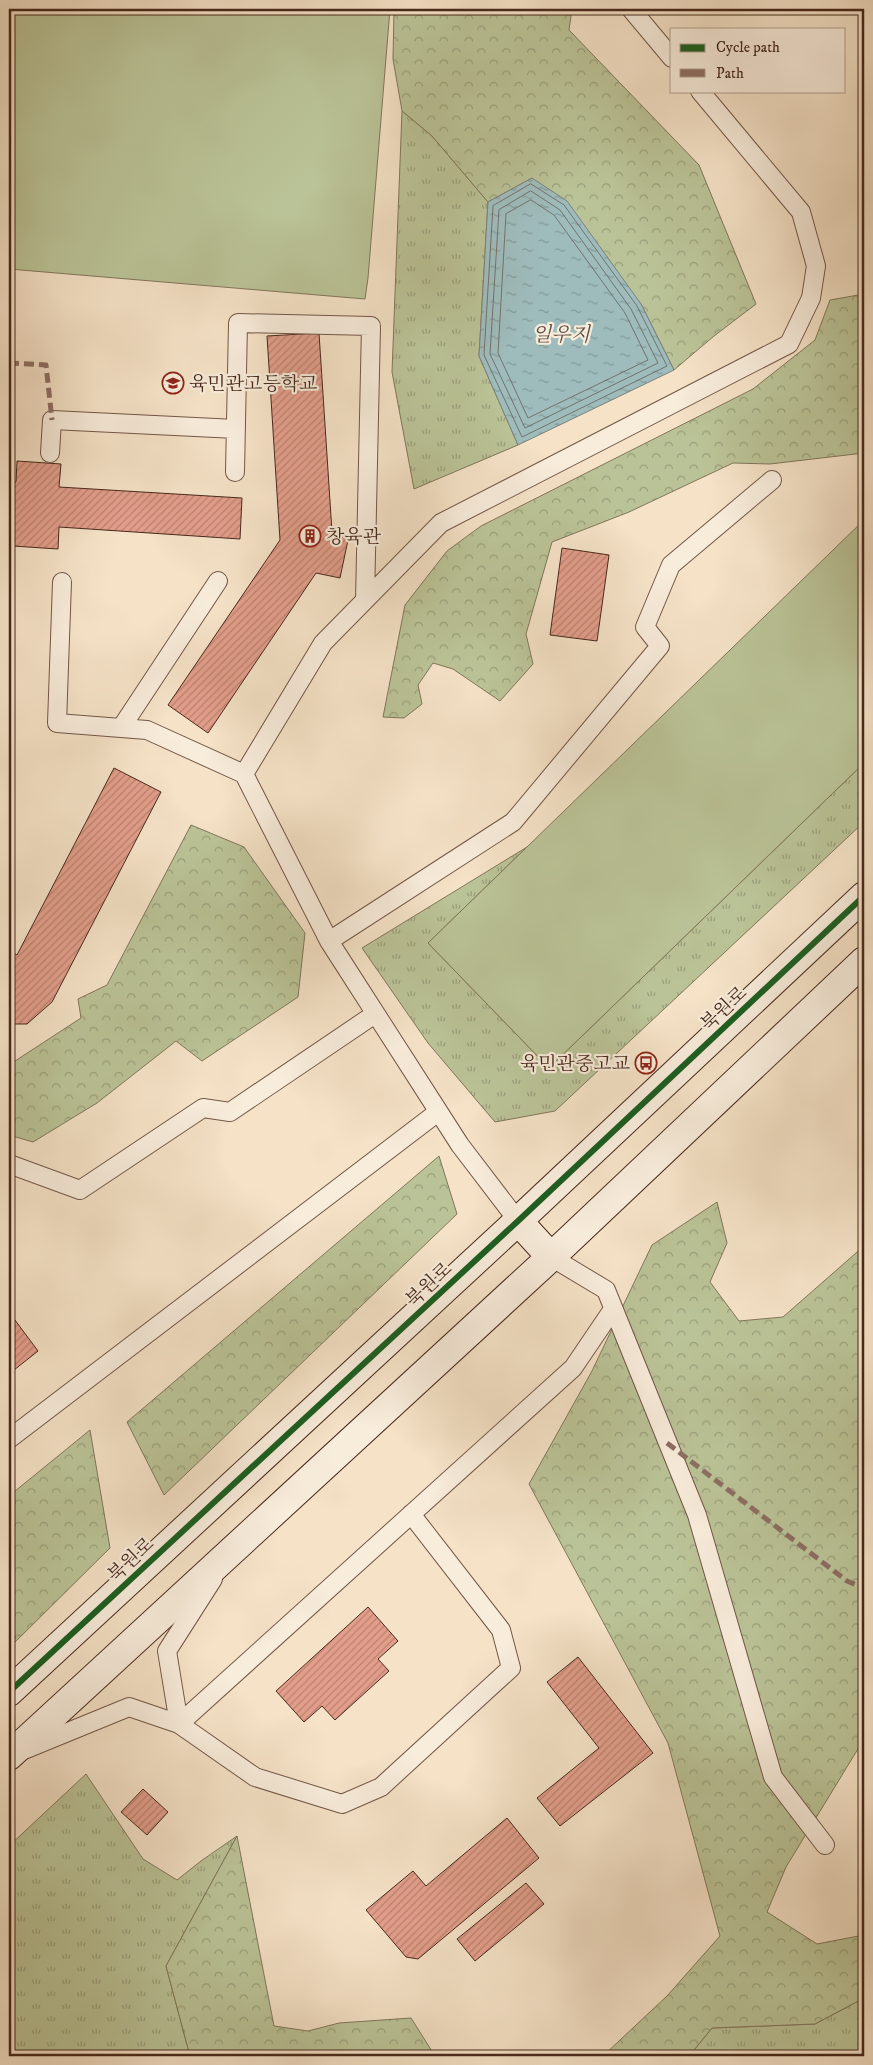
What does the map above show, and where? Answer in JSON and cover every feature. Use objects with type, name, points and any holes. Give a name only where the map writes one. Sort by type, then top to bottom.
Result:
[{"type":"street","name":"북원로","points":[[9,1692],[518,1221],[864,896]]},
{"type":"street","points":[[9,1756],[551,1257],[864,961]]},
{"type":"street","points":[[518,1221],[551,1257]]},
{"type":"lane","points":[[630,9],[670,56]]},
{"type":"lane","points":[[244,774],[323,643],[441,523],[789,344],[811,298],[816,266],[801,212],[701,92]]},
{"type":"lane","points":[[235,472],[238,323],[371,326],[365,600]]},
{"type":"lane","points":[[50,453],[52,420],[236,429]]},
{"type":"lane","points":[[329,941],[513,822],[660,646],[645,627],[671,564],[772,480]]},
{"type":"lane","points":[[121,728],[218,581]]},
{"type":"lane","points":[[62,582],[57,723],[148,730],[244,774],[329,941],[460,1145],[518,1221]]},
{"type":"lane","points":[[9,1164],[80,1190],[203,1108],[230,1112],[376,1014]]},
{"type":"lane","points":[[9,1439],[438,1112]]},
{"type":"lane","points":[[551,1257],[606,1290],[696,1515],[773,1777],[825,1845]]},
{"type":"lane","points":[[179,1724],[573,1368],[613,1310]]},
{"type":"lane","points":[[9,1756],[129,1707],[179,1724],[255,1777],[263,1780],[342,1804],[381,1787],[511,1668],[501,1630],[411,1514]]},
{"type":"lane","points":[[179,1724],[167,1651],[230,1552]]},
{"type":"green space","points":[[9,9],[390,9],[365,299],[9,269]]},
{"type":"green space","points":[[394,9],[572,9],[569,30],[699,165],[756,304],[674,370],[641,304],[532,178],[488,202],[432,136],[402,111],[393,59]]},
{"type":"green space","points":[[402,111],[432,136],[488,202],[479,356],[518,445],[414,489],[392,372]]},
{"type":"green space","points":[[864,294],[864,453],[770,464],[733,463],[629,512],[552,542],[526,634],[533,664],[500,701],[453,669],[433,663],[418,685],[422,704],[404,718],[383,717],[405,605],[447,551],[481,526],[753,389],[815,340],[830,300]]},
{"type":"green space","points":[[864,520],[864,763],[549,1068],[428,943]]},
{"type":"green space","points":[[864,763],[864,822],[555,1111],[495,1122],[428,1043],[362,948],[527,847],[428,943],[549,1068]]},
{"type":"green space","points":[[191,825],[244,847],[305,933],[298,997],[202,1061],[176,1041],[97,1103],[33,1142],[9,1135],[9,1065],[81,1018],[78,999],[107,985]]},
{"type":"green space","points":[[439,1156],[457,1214],[164,1495],[127,1422]]},
{"type":"green space","points":[[717,1202],[727,1243],[710,1282],[739,1321],[783,1317],[864,1246],[864,1739],[786,1867],[767,1912],[817,1944],[864,1935],[864,1998],[815,2024],[712,2028],[689,2056],[603,2056],[667,1996],[720,1936],[668,1743],[529,1484],[592,1371],[652,1245]]},
{"type":"green space","points":[[90,1430],[110,1548],[9,1648],[9,1496]]},
{"type":"green space","points":[[86,1774],[143,1859],[177,1880],[237,1836],[166,1966],[190,2056],[9,2056],[9,1846]]},
{"type":"green space","points":[[237,1836],[274,2026],[308,2031],[339,2023],[411,2018],[435,2056],[190,2056],[166,1966]]},
{"type":"green space","points":[[864,1998],[864,2056],[689,2056],[712,2028],[815,2024]]},
{"type":"water","name":"일우지","points":[[532,178],[567,201],[641,304],[674,370],[518,445],[479,356],[488,202]]},
{"type":"building","name":"창육관","points":[[319,333],[332,532],[348,540],[340,578],[316,573],[208,733],[168,705],[280,540],[267,336]]},
{"type":"building","points":[[17,461],[61,464],[59,487],[242,498],[240,539],[59,527],[58,549],[13,546],[14,515],[9,515],[9,481],[16,482]]},
{"type":"building","points":[[562,548],[609,555],[597,641],[550,635]]},
{"type":"building","points":[[114,768],[161,792],[52,1002],[27,1024],[9,1024],[9,951],[17,955]]},
{"type":"building","points":[[9,1312],[38,1351],[9,1374]]},
{"type":"building","points":[[368,1607],[398,1641],[378,1659],[389,1671],[335,1720],[322,1706],[304,1722],[276,1691]]},
{"type":"building","points":[[578,1657],[653,1753],[560,1826],[537,1798],[599,1748],[547,1682]]},
{"type":"building","points":[[143,1789],[168,1812],[147,1835],[121,1812]]},
{"type":"building","points":[[507,1818],[539,1858],[418,1959],[406,1957],[366,1910],[413,1871],[426,1886]]},
{"type":"building","points":[[526,1883],[544,1904],[475,1961],[457,1939]]},
{"type":"marked path","points":[[9,363],[46,365],[52,420]]},
{"type":"marked path","points":[[667,1443],[847,1581],[864,1588]]},
{"type":"cycle path","points":[[9,1692],[518,1221],[864,896]]},
{"type":"place","name":"육민관고등학교","points":[[173,383]]},
{"type":"place","name":"창육관","points":[[310,536]]},
{"type":"place","name":"육민관중고교","points":[[646,1063]]}]
